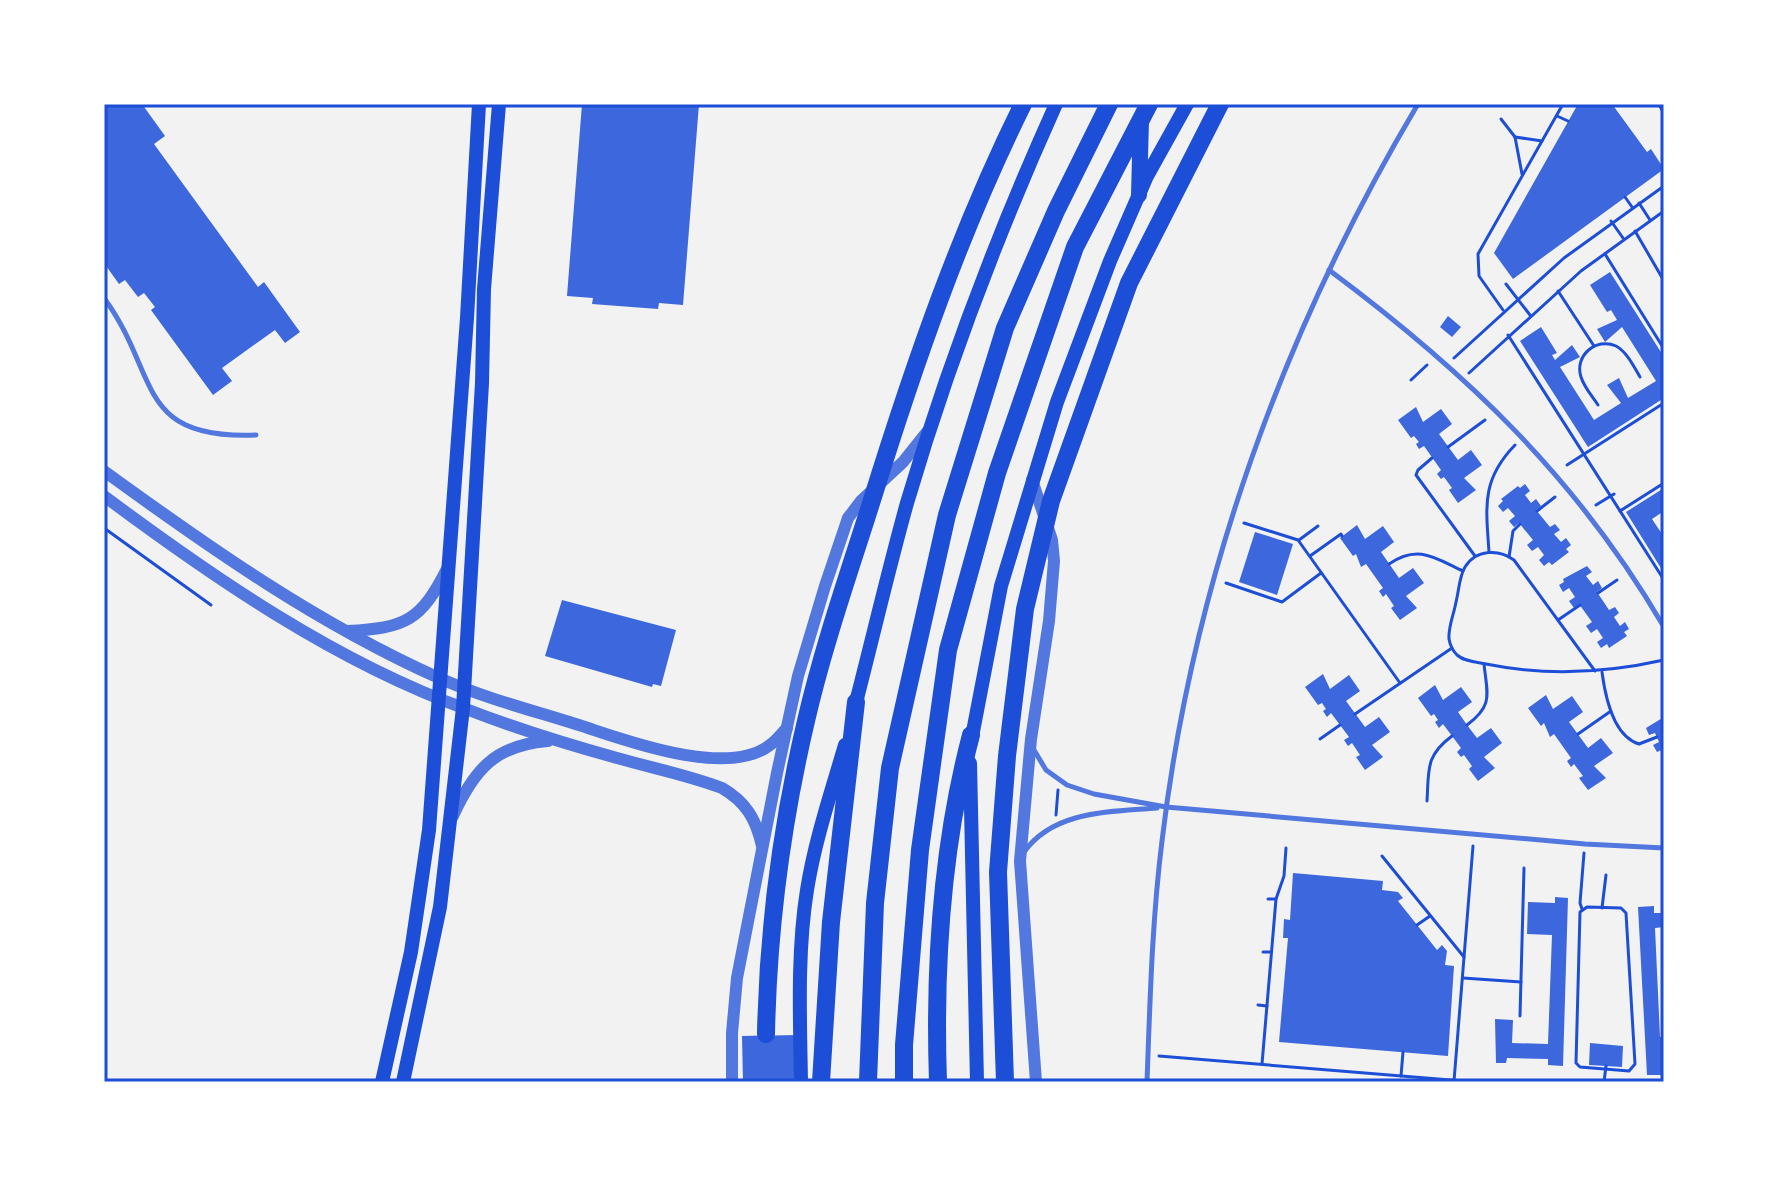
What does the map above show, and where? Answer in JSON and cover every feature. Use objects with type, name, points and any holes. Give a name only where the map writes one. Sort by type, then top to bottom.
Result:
[{"type":"highway","points":[[766,1034],[773,926],[791,798],[806,721],[894,429],[935,310],[977,205],[1023,104]]},
{"type":"highway","points":[[868,1082],[875,903],[890,768],[947,515],[1005,328],[1056,211],[1109,104]]},
{"type":"highway","points":[[904,1082],[904,1045],[920,850],[948,650],[997,473],[1075,247],[1149,104]]},
{"type":"highway","points":[[1005,1082],[998,872],[1007,756],[1025,609],[1051,501],[1129,283],[1220,104]]},
{"type":"highway","points":[[821,1082],[831,922],[856,702]]},
{"type":"highway","points":[[938,1082],[941,905],[958,785],[971,735]]},
{"type":"main road","points":[[382,1082],[401,1003],[423,881],[440,699],[479,104]]},
{"type":"main road","points":[[403,1082],[440,907],[463,708],[477,481],[484,289],[499,104]]},
{"type":"main road","points":[[801,1082],[802,936],[807,890],[824,812],[931,426],[984,278],[1056,104]]},
{"type":"main road","points":[[1139,195],[1142,104]]},
{"type":"main road","points":[[977,1082],[969,799],[971,735],[1001,586],[1057,402],[1104,275],[1139,195],[1187,104]]},
{"type":"street","points":[[732,1082],[735,992],[762,846],[811,631],[848,518],[861,501],[903,462],[931,426]]},
{"type":"street","points":[[104,471],[255,577],[347,631],[441,679],[606,734],[677,753],[715,758],[752,754],[769,746],[787,728]]},
{"type":"street","points":[[1032,480],[1052,540],[1054,561],[1049,621],[1031,739],[1020,861],[1036,1082]]},
{"type":"street","points":[[104,496],[255,601],[358,660],[440,699],[555,740],[722,788],[735,795],[754,818],[762,846]]},
{"type":"street","points":[[347,631],[379,629],[407,620],[433,597],[449,565]]},
{"type":"street","points":[[452,819],[464,792],[486,763],[515,747],[555,740]]},
{"type":"lane","points":[[1147,1082],[1152,938],[1166,807],[1191,673],[1214,579],[1231,519],[1288,361],[1367,194],[1418,104]]},
{"type":"lane","points":[[1329,270],[1394,318],[1448,364],[1523,438],[1586,512],[1664,627]]},
{"type":"lane","points":[[104,298],[121,320],[151,391],[162,408],[186,427],[212,435],[256,435]]},
{"type":"lane","points":[[1031,739],[1046,770],[1067,785],[1094,794],[1166,807],[1585,844],[1664,848]]},
{"type":"lane","points":[[1020,861],[1032,842],[1053,825],[1098,814],[1166,807]]},
{"type":"path","points":[[1504,310],[1479,276],[1477,260],[1480,249],[1563,104]]},
{"type":"path","points":[[1659,104],[1664,114]]},
{"type":"path","points":[[1556,116],[1568,121]]},
{"type":"path","points":[[1501,119],[1515,137],[1522,176]]},
{"type":"path","points":[[1515,137],[1542,141]]},
{"type":"path","points":[[1448,364],[1516,299],[1611,221],[1664,186]]},
{"type":"path","points":[[1625,197],[1632,207]]},
{"type":"path","points":[[1639,202],[1650,220]]},
{"type":"path","points":[[1463,378],[1558,291],[1604,253],[1664,211]]},
{"type":"path","points":[[1611,221],[1624,239]]},
{"type":"path","points":[[1635,231],[1664,281]]},
{"type":"path","points":[[1604,253],[1664,349]]},
{"type":"path","points":[[1506,284],[1530,315]]},
{"type":"path","points":[[1558,291],[1594,346]]},
{"type":"path","points":[[1508,335],[1664,580]]},
{"type":"path","points":[[1598,405],[1582,381],[1580,370],[1584,354],[1594,346],[1603,344],[1619,348],[1640,377]]},
{"type":"path","points":[[1411,380],[1427,365]]},
{"type":"path","points":[[1567,465],[1664,403]]},
{"type":"path","points":[[1448,447],[1485,420]]},
{"type":"path","points":[[1489,552],[1487,494],[1500,463],[1523,438]]},
{"type":"path","points":[[1432,458],[1416,475],[1476,557]]},
{"type":"path","points":[[1620,511],[1664,483]]},
{"type":"path","points":[[1586,512],[1612,495]]},
{"type":"path","points":[[1537,511],[1555,497]]},
{"type":"path","points":[[1231,519],[1298,541],[1400,683]]},
{"type":"path","points":[[1509,557],[1513,531],[1520,524]]},
{"type":"path","points":[[1298,541],[1318,526]]},
{"type":"path","points":[[104,528],[211,605]]},
{"type":"path","points":[[1309,557],[1342,536]]},
{"type":"path","points":[[1595,671],[1509,557],[1489,552],[1476,557],[1463,571],[1449,634],[1452,648],[1464,659],[1551,672],[1595,671],[1664,660]]},
{"type":"path","points":[[1389,564],[1403,555],[1418,553],[1463,571]]},
{"type":"path","points":[[1214,579],[1282,602],[1321,573]]},
{"type":"path","points":[[1598,593],[1617,580]]},
{"type":"path","points":[[1558,620],[1580,605]]},
{"type":"path","points":[[1355,714],[1452,648]]},
{"type":"path","points":[[1467,725],[1481,715],[1486,705],[1484,664]]},
{"type":"path","points":[[1602,670],[1611,711],[1631,741],[1643,743],[1657,737]]},
{"type":"path","points":[[1578,734],[1611,711]]},
{"type":"path","points":[[1320,739],[1340,725]]},
{"type":"path","points":[[1427,801],[1430,760],[1437,748],[1452,736]]},
{"type":"path","points":[[1056,818],[1058,789]]},
{"type":"path","points":[[1454,1081],[1474,834]]},
{"type":"path","points":[[1582,909],[1621,908],[1626,913],[1635,1064],[1629,1071],[1580,1067],[1576,1063],[1580,903],[1585,844]]},
{"type":"path","points":[[1262,1064],[1276,899],[1284,876],[1286,848]]},
{"type":"path","points":[[1382,856],[1464,957]]},
{"type":"path","points":[[1520,1016],[1524,868]]},
{"type":"path","points":[[1602,908],[1606,875]]},
{"type":"path","points":[[1268,899],[1276,899]]},
{"type":"path","points":[[1417,925],[1430,915]]},
{"type":"path","points":[[1263,952],[1271,952]]},
{"type":"path","points":[[1463,978],[1521,982]]},
{"type":"path","points":[[1258,1005],[1267,1006]]},
{"type":"path","points":[[1401,1076],[1403,1052]]},
{"type":"path","points":[[1148,1055],[1475,1082]]},
{"type":"path","points":[[1604,1082],[1606,1068]]},
{"type":"building","points":[[104,104],[142,104],[165,136],[154,144],[258,287],[264,282],[300,332],[285,343],[275,330],[222,368],[232,381],[213,395],[151,310],[155,307],[144,293],[138,297],[125,280],[119,284],[104,263]]},
{"type":"building","points":[[582,104],[699,104],[683,305],[659,303],[658,309],[592,304],[593,298],[567,296]]},
{"type":"building","points":[[1578,104],[1612,104],[1647,152],[1651,149],[1664,169],[1513,279],[1494,253]]},
{"type":"building","points":[[1610,272],[1664,357],[1664,398],[1588,447],[1520,341],[1541,327],[1557,353],[1552,355],[1555,360],[1572,345],[1580,357],[1560,367],[1594,420],[1621,403],[1607,385],[1619,378],[1628,398],[1656,381],[1622,327],[1605,342],[1597,329],[1617,320],[1611,310],[1607,312],[1590,285]]},
{"type":"building","points":[[1448,316],[1461,327],[1452,337],[1440,327]]},
{"type":"building","points":[[1416,407],[1423,422],[1441,409],[1452,424],[1439,434],[1458,460],[1471,450],[1482,465],[1464,478],[1476,490],[1458,503],[1449,490],[1452,488],[1444,477],[1441,479],[1437,474],[1441,470],[1424,446],[1419,449],[1416,444],[1419,442],[1414,436],[1411,438],[1398,420]]},
{"type":"building","points":[[1525,484],[1530,491],[1525,495],[1531,503],[1536,499],[1541,506],[1536,510],[1550,527],[1555,524],[1560,530],[1554,534],[1561,542],[1566,538],[1571,545],[1566,549],[1569,552],[1552,565],[1549,562],[1544,566],[1539,560],[1544,555],[1538,547],[1532,551],[1527,545],[1533,540],[1519,523],[1514,527],[1509,521],[1515,516],[1508,508],[1503,512],[1498,506],[1503,501],[1501,499]]},
{"type":"building","points":[[1664,488],[1664,511],[1652,519],[1664,537],[1664,573],[1626,512]]},
{"type":"building","points":[[1357,525],[1365,539],[1383,526],[1394,542],[1381,552],[1399,578],[1413,568],[1424,583],[1406,596],[1417,608],[1400,620],[1386,594],[1383,597],[1379,591],[1383,588],[1366,564],[1361,567],[1356,554],[1353,556],[1340,538]]},
{"type":"building","points":[[1255,532],[1293,544],[1277,595],[1239,582]]},
{"type":"building","points":[[1587,566],[1592,572],[1586,576],[1593,585],[1598,581],[1602,588],[1597,592],[1609,610],[1615,607],[1619,613],[1614,617],[1620,626],[1625,622],[1629,629],[1624,632],[1627,636],[1609,648],[1607,644],[1601,648],[1597,642],[1603,638],[1597,629],[1591,633],[1586,626],[1592,622],[1579,604],[1574,608],[1569,601],[1575,597],[1569,588],[1563,592],[1559,585],[1564,582],[1563,579]]},
{"type":"building","points":[[562,600],[676,630],[661,686],[653,684],[652,687],[545,656]]},
{"type":"building","points":[[1323,674],[1330,689],[1349,675],[1360,691],[1346,701],[1365,727],[1379,717],[1390,732],[1372,745],[1383,757],[1365,770],[1356,757],[1360,755],[1352,743],[1348,746],[1344,740],[1349,737],[1331,713],[1327,717],[1322,703],[1318,705],[1305,687]]},
{"type":"building","points":[[1435,685],[1443,700],[1461,687],[1472,702],[1458,712],[1467,725],[1477,738],[1491,728],[1502,743],[1484,757],[1495,768],[1478,781],[1469,769],[1472,766],[1464,755],[1461,757],[1457,752],[1461,748],[1443,724],[1439,728],[1434,714],[1431,716],[1418,698]]},
{"type":"building","points":[[1546,695],[1553,709],[1572,696],[1583,712],[1569,722],[1588,748],[1601,738],[1613,753],[1594,766],[1606,778],[1588,790],[1579,778],[1583,776],[1574,764],[1571,767],[1567,761],[1571,758],[1554,734],[1550,737],[1544,723],[1541,726],[1528,708]]},
{"type":"building","points":[[1664,717],[1664,749],[1657,752],[1653,745],[1659,742],[1655,733],[1649,735],[1646,728]]},
{"type":"building","points":[[1293,873],[1383,881],[1382,890],[1398,892],[1403,898],[1398,901],[1437,950],[1442,945],[1447,951],[1445,965],[1454,966],[1448,1056],[1279,1042],[1288,938],[1283,938],[1284,919],[1290,920]]},
{"type":"building","points":[[1555,897],[1568,898],[1563,1066],[1548,1065],[1548,1059],[1507,1058],[1506,1063],[1496,1063],[1495,1019],[1513,1020],[1512,1043],[1548,1044],[1552,935],[1527,934],[1528,902],[1555,903]]},
{"type":"building","points":[[1654,906],[1654,913],[1664,913],[1664,927],[1655,928],[1664,1075],[1647,1075],[1638,907]]},
{"type":"building","points":[[796,1035],[796,1082],[743,1082],[742,1036]]},
{"type":"building","points":[[1590,1043],[1623,1046],[1622,1067],[1589,1065]]}]
